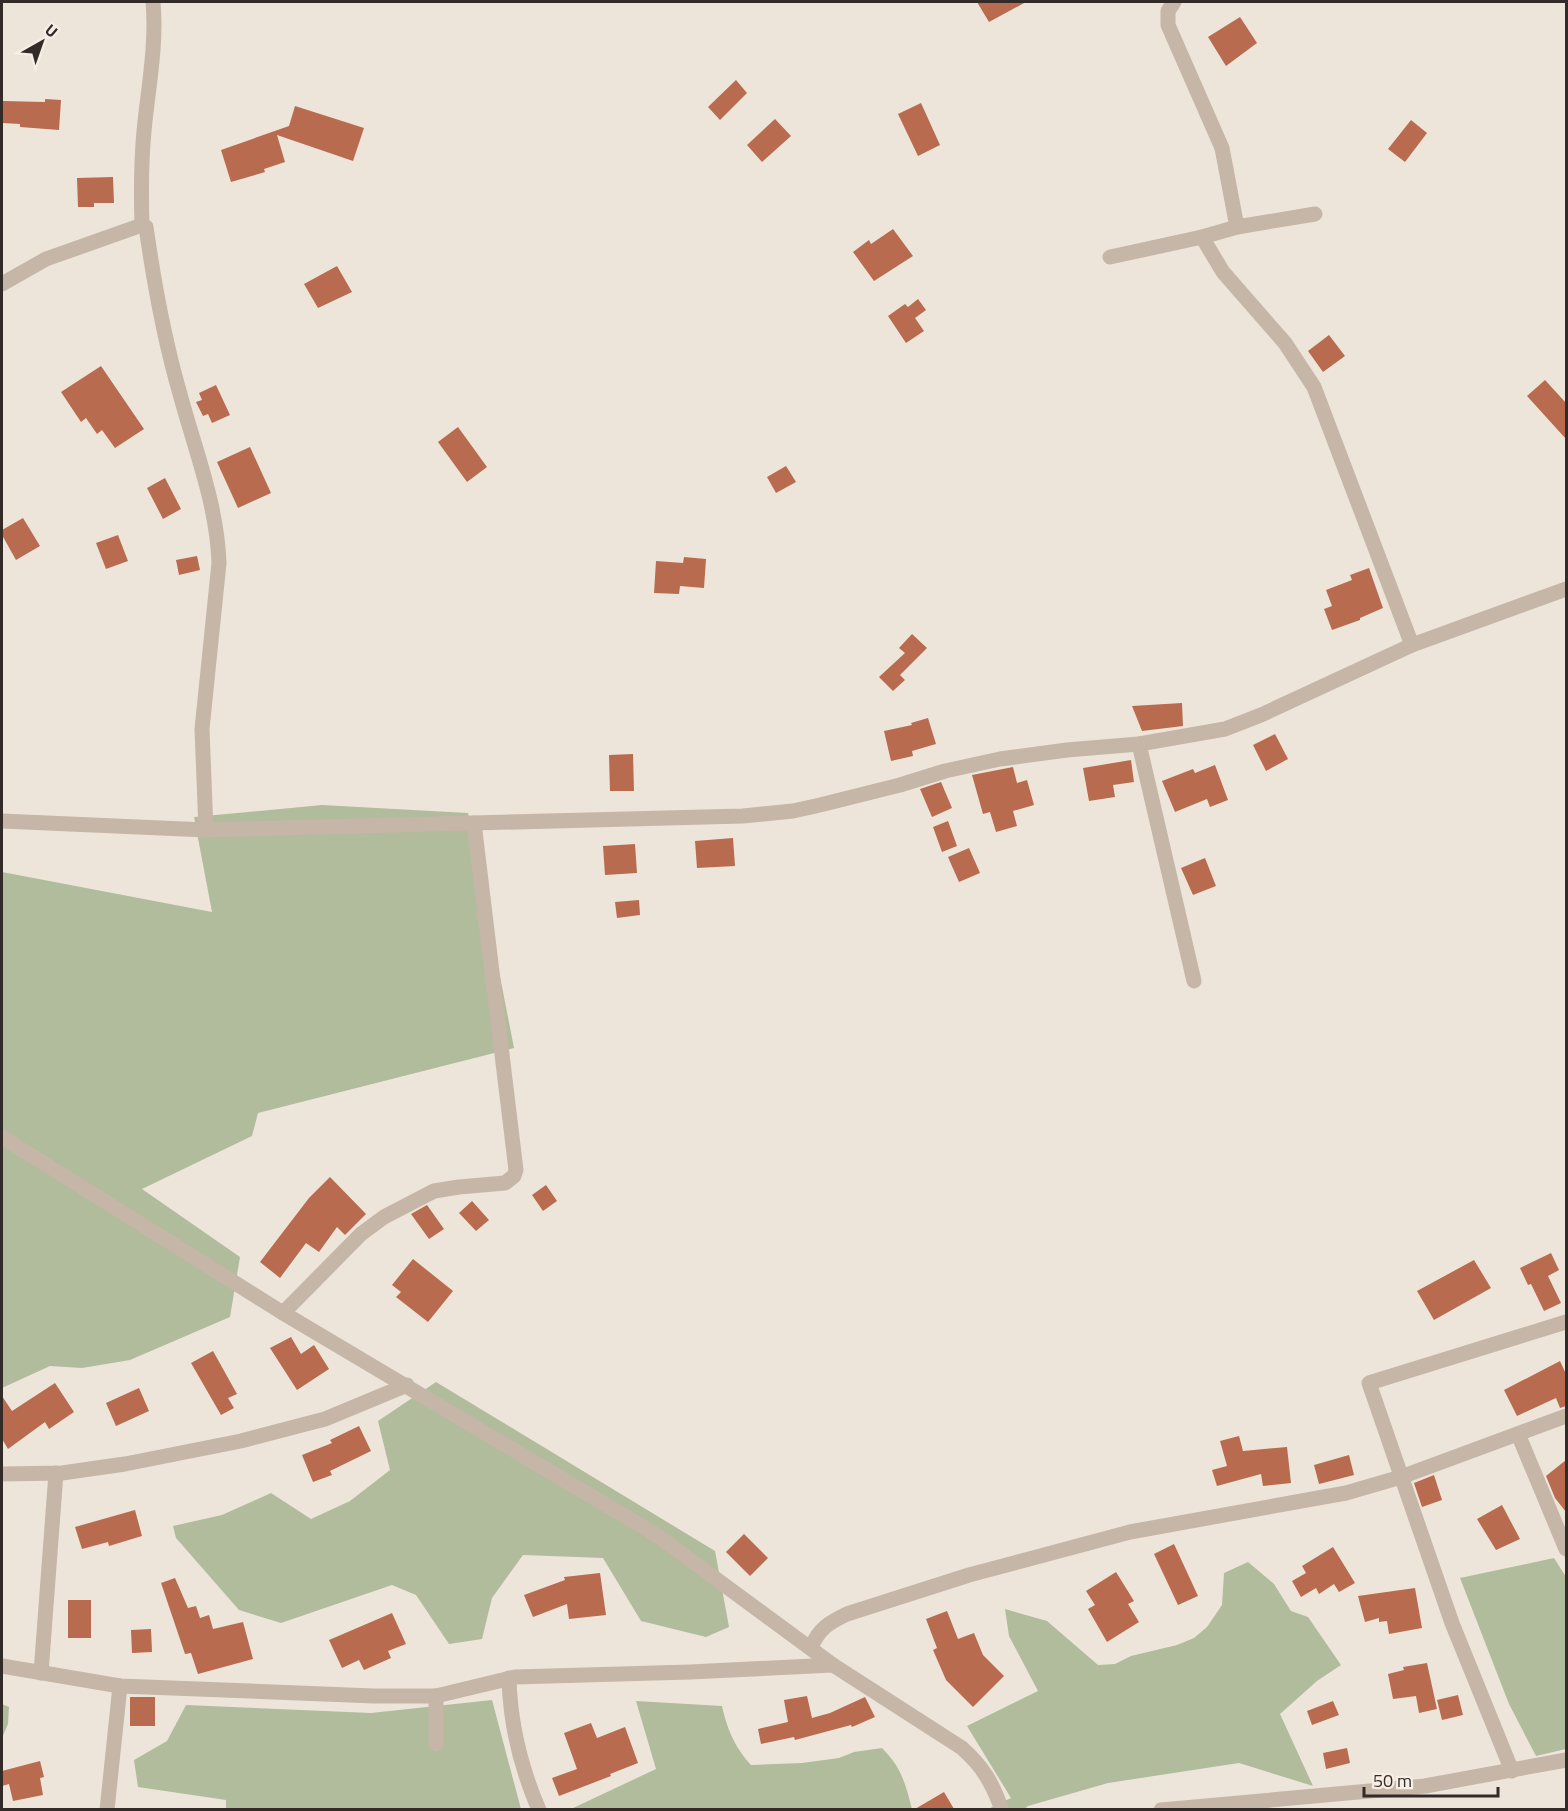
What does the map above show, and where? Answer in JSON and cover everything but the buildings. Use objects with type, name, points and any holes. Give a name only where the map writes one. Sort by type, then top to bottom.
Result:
[{"type":"street","points":[[153,2],[149,91],[141,175],[142,225],[146,227],[156,296],[179,392],[207,484],[218,543],[219,563],[202,729],[206,830]]},
{"type":"street","points":[[1173,2],[1168,11],[1168,25],[1222,148],[1237,227]]},
{"type":"street","points":[[1110,257],[1237,227],[1315,214]]},
{"type":"street","points":[[2,284],[46,259],[142,225]]},
{"type":"street","points":[[1202,237],[1223,272],[1285,343],[1314,387],[1412,645]]},
{"type":"street","points":[[2,821],[206,830],[743,816],[782,812],[820,806],[945,771],[1000,759],[1139,744],[1202,734],[1241,724],[1412,645],[1566,590]]},
{"type":"street","points":[[1139,744],[1194,981]]},
{"type":"street","points":[[283,1313],[361,1234],[384,1217],[434,1191],[505,1183],[514,1176],[516,1170],[474,823]]},
{"type":"street","points":[[2,1137],[283,1313],[655,1534],[833,1665],[962,1748],[978,1763],[989,1778],[1002,1809]]},
{"type":"street","points":[[1512,1772],[1452,1623],[1370,1383],[1566,1322]]},
{"type":"street","points":[[2,1474],[56,1473],[125,1464],[241,1441],[325,1419],[407,1385]]},
{"type":"street","points":[[811,1648],[828,1623],[847,1614],[969,1575],[1130,1532],[1346,1493],[1401,1477],[1566,1416]]},
{"type":"street","points":[[1518,1434],[1566,1549]]},
{"type":"street","points":[[41,1673],[56,1473]]},
{"type":"street","points":[[2,1666],[120,1686],[374,1696],[436,1696],[509,1678],[833,1665]]},
{"type":"street","points":[[509,1678],[512,1715],[519,1752],[538,1809]]},
{"type":"street","points":[[107,1809],[120,1686]]},
{"type":"street","points":[[436,1696],[436,1744]]},
{"type":"street","points":[[1161,1809],[1425,1786],[1512,1772],[1566,1760]]},
{"type":"green space","points":[[322,805],[468,813],[514,1048],[258,1113],[252,1136],[142,1189],[240,1257],[230,1317],[130,1360],[82,1368],[50,1366],[2,1388],[2,872],[212,912],[194,817]]},
{"type":"green space","points":[[436,1382],[715,1551],[729,1627],[706,1637],[641,1621],[603,1558],[523,1555],[492,1598],[482,1639],[449,1644],[416,1595],[392,1585],[281,1623],[239,1610],[176,1538],[173,1526],[222,1515],[271,1493],[311,1519],[350,1501],[390,1470],[378,1421]]},
{"type":"green space","points":[[1554,1558],[1566,1577],[1566,1749],[1536,1756],[1509,1704],[1460,1578]]},
{"type":"green space","points":[[1248,1562],[1274,1584],[1291,1611],[1308,1617],[1341,1665],[1317,1681],[1280,1714],[1313,1786],[1239,1763],[1108,1783],[1024,1809],[988,1809],[1011,1798],[967,1726],[1038,1691],[1009,1636],[1005,1609],[1047,1621],[1098,1665],[1115,1664],[1131,1656],[1177,1645],[1194,1638],[1207,1627],[1222,1605],[1224,1573]]},
{"type":"green space","points":[[492,1700],[521,1809],[226,1809],[226,1800],[138,1787],[134,1760],[167,1741],[186,1705],[371,1713]]},
{"type":"green space","points":[[636,1701],[722,1706],[732,1738],[751,1765],[802,1763],[839,1758],[854,1752],[882,1748],[898,1769],[912,1809],[571,1809],[656,1769]]},
{"type":"green space","points":[[2,1704],[9,1707],[8,1724],[2,1738]]}]
